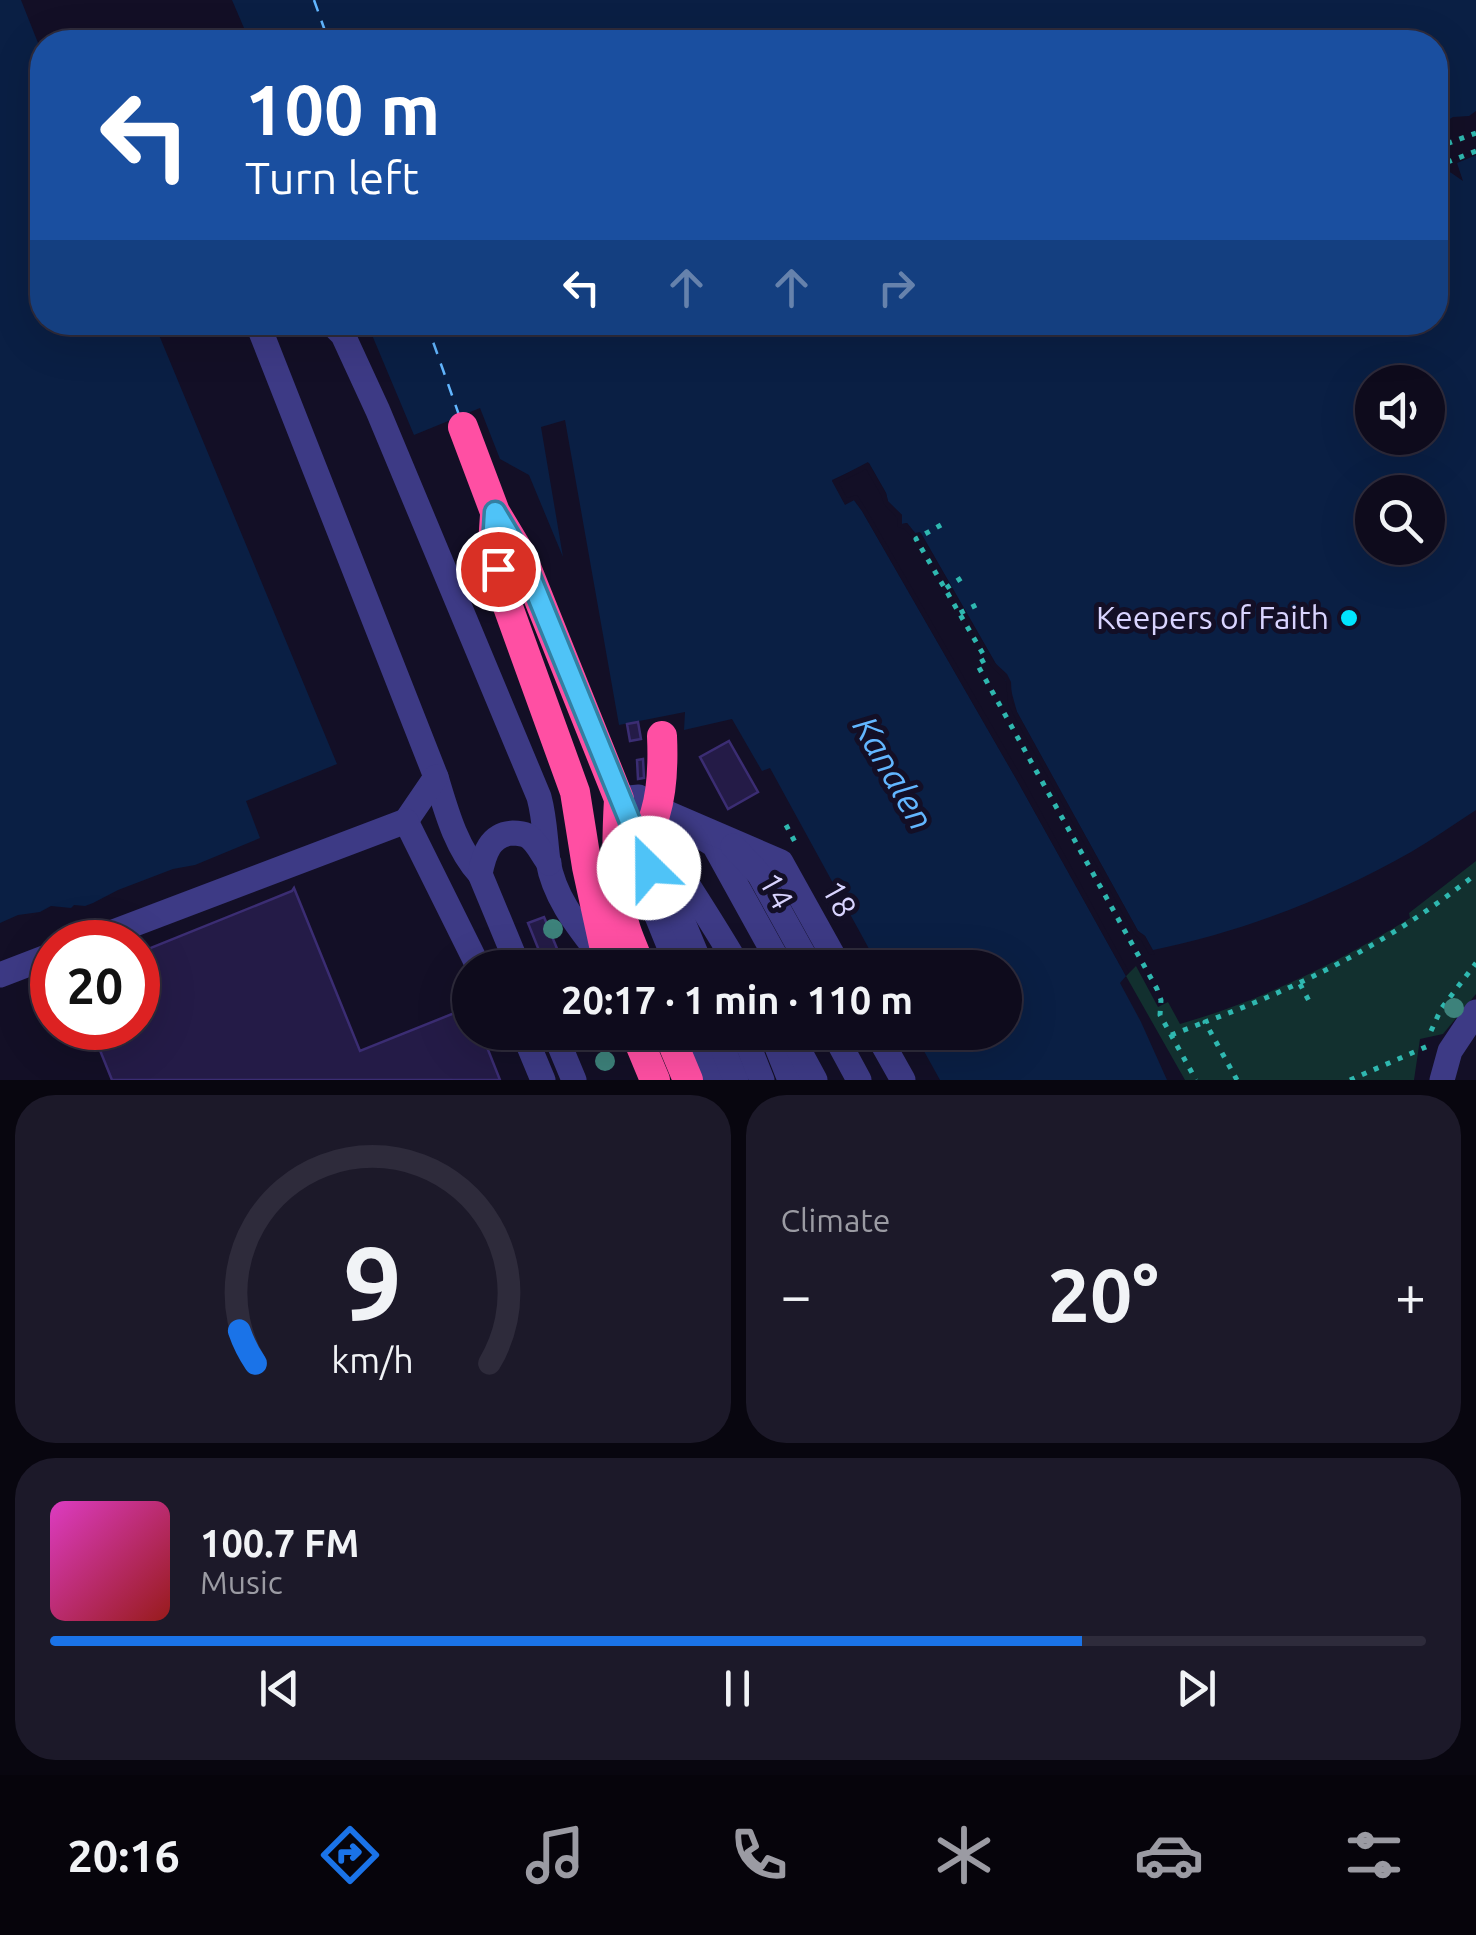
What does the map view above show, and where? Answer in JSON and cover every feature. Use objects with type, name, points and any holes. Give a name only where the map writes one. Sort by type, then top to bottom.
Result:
[{"type":"highway","points":[[463,428],[495,512],[522,557],[637,847],[621,906],[634,950]]},
{"type":"highway","points":[[495,512],[493,544],[503,593],[572,780],[605,950]]},
{"type":"highway","points":[[599,922],[637,847],[663,780],[662,736]]},
{"type":"highway","points":[[642,1050],[654,1080]]},
{"type":"highway","points":[[676,1050],[688,1080]]},
{"type":"street","points":[[262,335],[448,816],[470,863],[480,874],[511,950]]},
{"type":"street","points":[[342,335],[378,411],[539,797],[549,863],[566,910],[596,950]]},
{"type":"street","points":[[144,920],[406,821],[436,777]]},
{"type":"street","points":[[619,799],[639,797],[637,847],[650,950]]},
{"type":"street","points":[[406,821],[470,950]]},
{"type":"street","points":[[480,874],[483,858],[494,839],[509,833],[529,837],[549,863]]},
{"type":"street","points":[[637,847],[685,865],[764,871]]},
{"type":"street","points":[[637,847],[685,865],[764,871]]},
{"type":"street","points":[[637,847],[685,865],[753,950]]},
{"type":"street","points":[[685,865],[726,950]]},
{"type":"street","points":[[679,950],[685,865]]},
{"type":"street","points":[[685,865],[689,950]]},
{"type":"street","points":[[685,865],[699,950]]},
{"type":"street","points":[[685,865],[711,950]]},
{"type":"street","points":[[685,865],[740,950]]},
{"type":"street","name":"14","points":[[685,865],[765,950]]},
{"type":"street","points":[[764,871],[791,950]]},
{"type":"street","points":[[764,871],[802,950]]},
{"type":"street","points":[[764,871],[814,950]]},
{"type":"street","name":"18","points":[[764,871],[826,950]]},
{"type":"street","points":[[646,934],[655,950]]},
{"type":"street","points":[[0,975],[30,964]]},
{"type":"street","points":[[1442,1080],[1450,1051],[1476,1012]]},
{"type":"street","points":[[530,1050],[543,1080]]},
{"type":"street","points":[[562,1050],[574,1080]]},
{"type":"street","points":[[688,1050],[700,1080]]},
{"type":"street","points":[[699,1050],[711,1080]]},
{"type":"street","points":[[711,1050],[723,1080]]},
{"type":"street","points":[[724,1050],[736,1080]]},
{"type":"street","points":[[736,1050],[748,1080]]},
{"type":"street","points":[[750,1050],[762,1080]]},
{"type":"street","points":[[765,1050],[776,1080]]},
{"type":"street","points":[[779,1050],[790,1080]]},
{"type":"street","points":[[784,1050],[801,1080]]},
{"type":"street","points":[[798,1050],[815,1080]]},
{"type":"street","points":[[814,1050],[830,1080]]},
{"type":"street","points":[[828,1050],[844,1080]]},
{"type":"street","points":[[843,1050],[860,1080]]},
{"type":"street","points":[[857,1050],[873,1080]]},
{"type":"street","points":[[872,1050],[888,1080]]},
{"type":"street","points":[[886,1050],[902,1080]]},
{"type":"path","points":[[1448,143],[1476,133]]},
{"type":"path","points":[[1448,162],[1476,150]]},
{"type":"path","points":[[941,524],[916,538],[986,659],[977,664],[1156,989],[1161,1000],[1160,1016],[1196,1080]]},
{"type":"path","points":[[946,588],[963,578]]},
{"type":"path","points":[[960,613],[978,604]]},
{"type":"path","points":[[1172,1036],[1300,984],[1352,958],[1476,874]]},
{"type":"path","points":[[1350,1080],[1427,1046],[1441,1009],[1476,963]]},
{"type":"path","points":[[1300,984],[1309,1002]]},
{"type":"path","points":[[1205,1022],[1237,1080]]},
{"type":"green space","points":[[1476,861],[1476,994],[1443,1034],[1420,1039],[1414,1080],[1185,1080],[1126,976],[1136,966],[1158,1007],[1168,1002],[1180,1024],[1211,1014],[1299,979],[1383,934],[1410,918],[1409,913]]},
{"type":"water","points":[[0,0],[21,0],[33,30],[30,335],[159,335],[337,764],[246,801],[260,838],[85,906],[51,906],[0,923]]},
{"type":"water","points":[[232,0],[1476,0],[1476,111],[1448,120],[1448,30],[245,30]]},
{"type":"water","name":"Kanalen","points":[[1476,155],[1476,810],[1381,868],[1253,923],[1153,950],[1138,931],[1017,712],[1011,690],[921,533],[915,533],[907,523],[902,524],[902,515],[888,502],[869,463],[832,480],[845,504],[854,500],[862,511],[1018,782],[1126,976],[1120,983],[1167,1080],[940,1080],[923,1050],[1022,1050],[1022,950],[870,950],[770,768],[762,771],[732,719],[684,730],[685,712],[619,725],[565,420],[541,427],[563,557],[529,475],[500,459],[480,408],[414,435],[372,335],[1448,335],[1451,172],[1462,180],[1456,163]]},
{"type":"pier","points":[[1476,150],[1476,155],[1457,163],[1463,181],[1448,173],[1454,159]]},
{"type":"pier","points":[[868,462],[888,501],[902,515],[902,524],[920,532],[995,663],[1007,674],[1017,712],[1155,955],[1149,954],[1134,934],[1013,714],[1006,681],[991,666],[918,538],[898,527],[897,518],[884,504],[866,469],[839,483],[847,498],[857,495],[866,509],[1023,779],[1129,972],[1126,976],[862,511],[854,500],[845,505],[832,481]]},
{"type":"building","points":[[638,722],[641,739],[630,741],[627,724]]},
{"type":"building","points":[[729,741],[758,792],[728,809],[700,757]]},
{"type":"building","points":[[643,759],[644,778],[638,779],[637,760]]},
{"type":"building","points":[[294,888],[360,1051],[452,1014],[452,1050],[488,1050],[500,1080],[112,1080],[100,1050],[160,1050],[160,944]]},
{"type":"building","points":[[544,917],[558,950],[539,950],[528,923]]},
{"type":"ferry route","points":[[314,0],[325,30]]},
{"type":"ferry route","points":[[431,335],[459,415]]},
{"type":"place","name":"Keepers of Faith","points":[[1349,618]]},
{"type":"route","points":[[498,569],[493,544],[495,512],[522,557],[649,868]]}]
